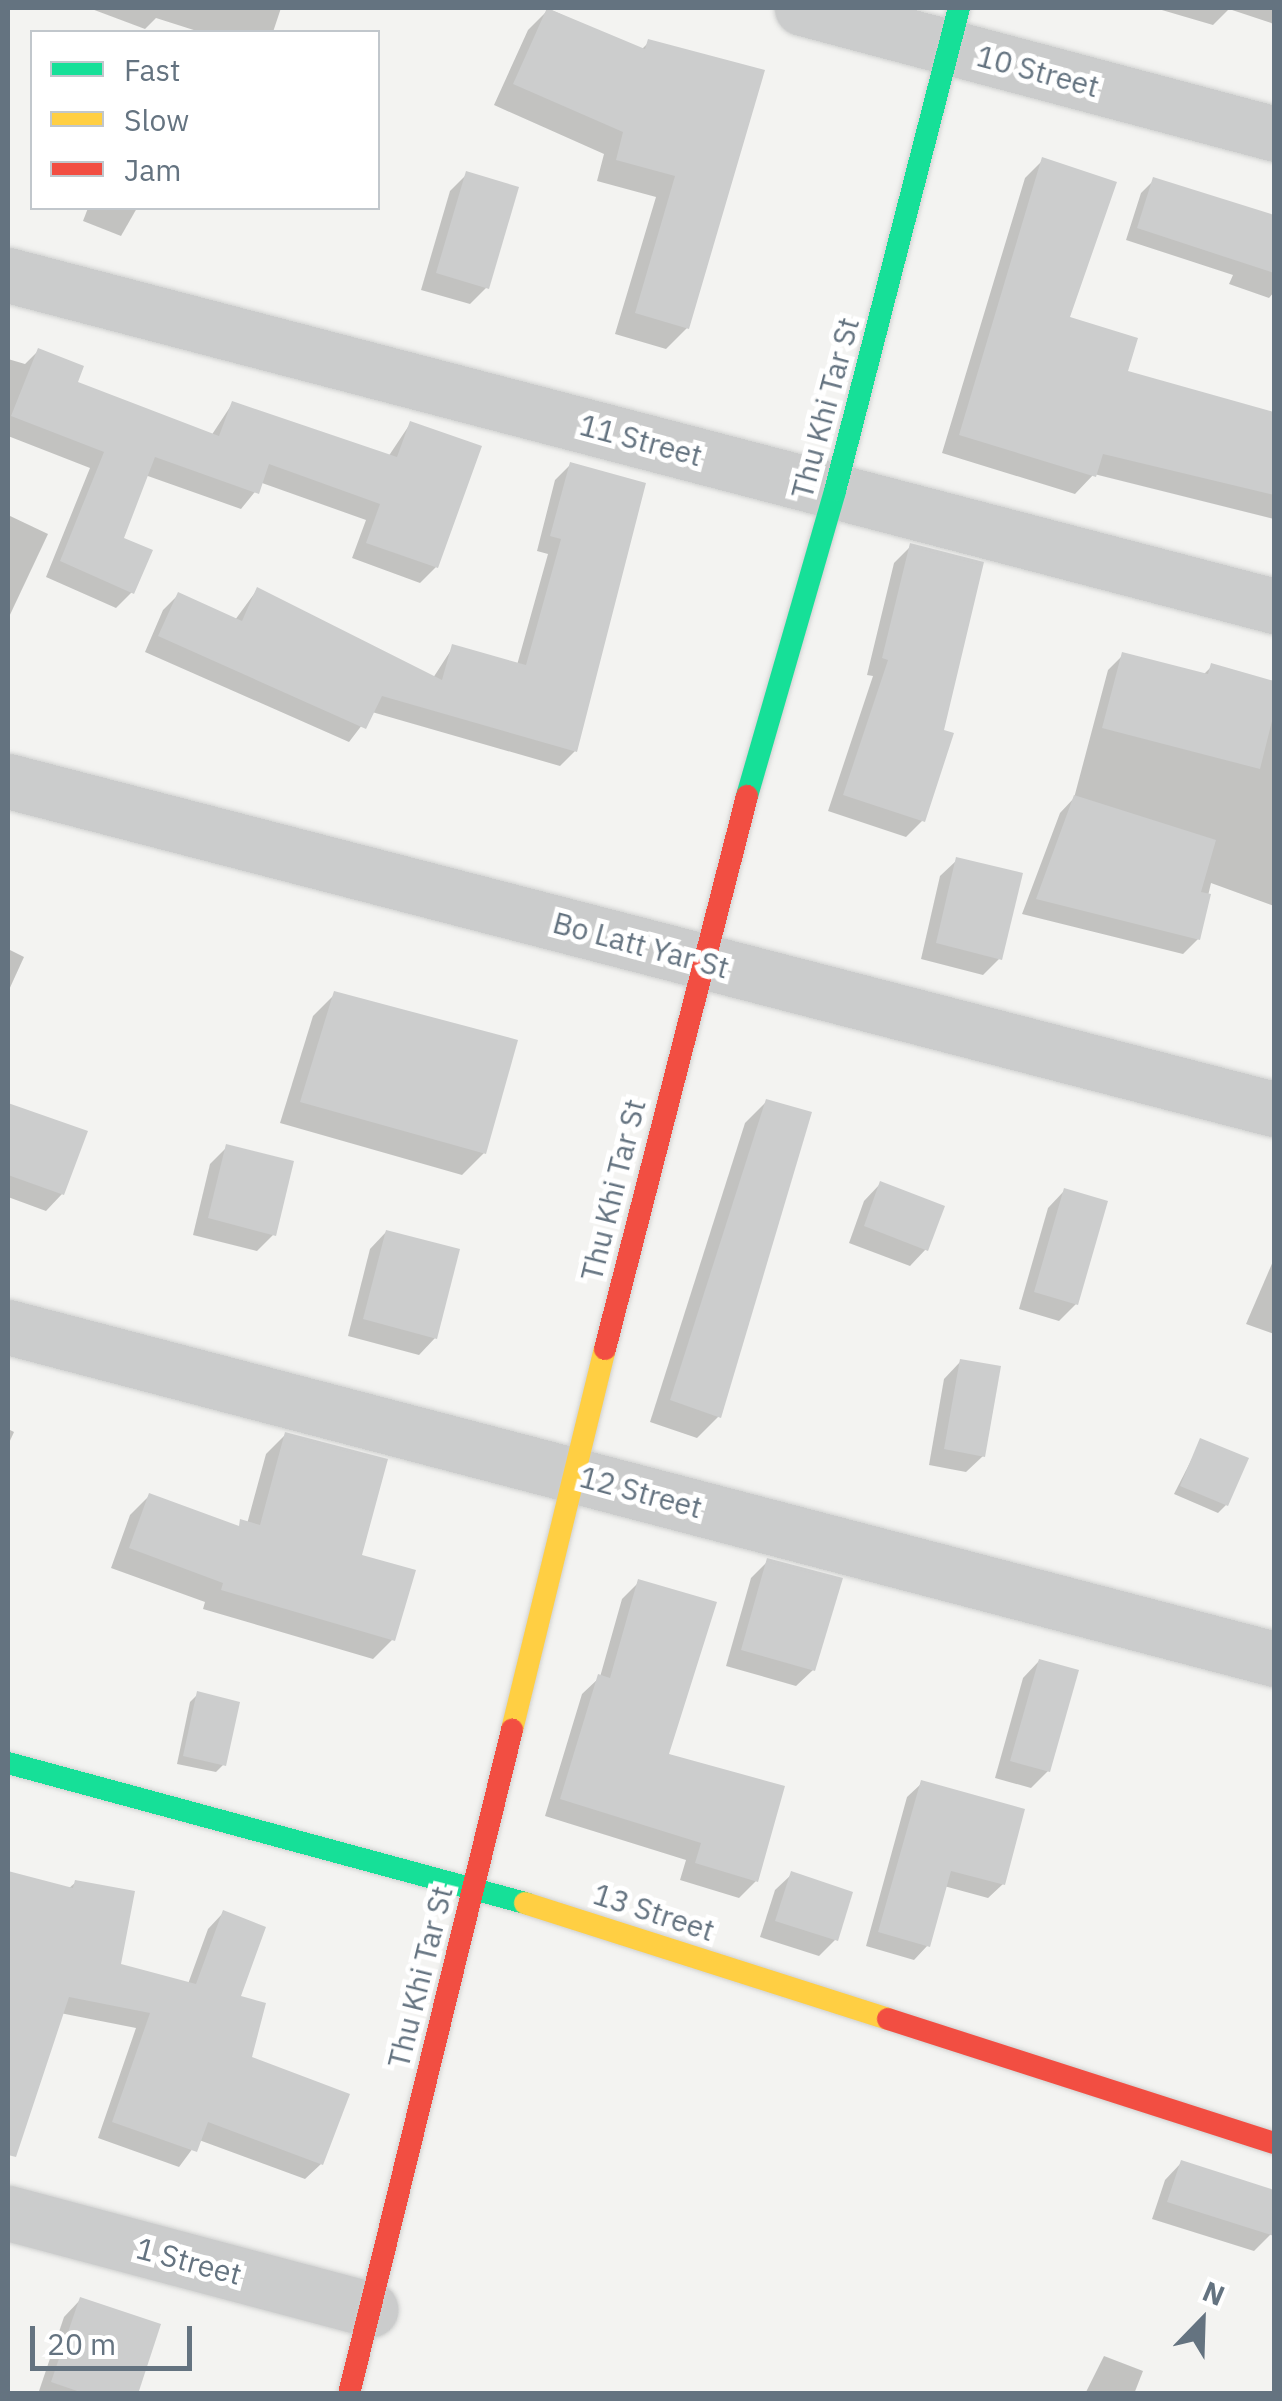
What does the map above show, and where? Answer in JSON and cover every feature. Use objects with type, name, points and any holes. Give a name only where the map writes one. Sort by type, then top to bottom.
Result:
[{"type":"street","name":"10 Street","points":[[802,8],[954,27],[1274,134]]},
{"type":"street","name":"Thu Khi Tar St","points":[[349,2394],[700,960],[835,491],[954,27]]},
{"type":"street","name":"11 Street","points":[[8,274],[1274,606]]},
{"type":"street","name":"Bo Latt Yar St","points":[[8,781],[1274,1109]]},
{"type":"street","name":"12 Street","points":[[8,1326],[1274,1659]]},
{"type":"street","name":"13 Street","points":[[8,1763],[473,1886],[1274,2142]]},
{"type":"street","name":"1 Street","points":[[8,2213],[370,2310]]},
{"type":"building","points":[[547,8],[645,49],[648,39],[765,70],[689,329],[635,313],[675,176],[616,160],[623,132],[513,84]]},
{"type":"building","points":[[1042,157],[1117,182],[1070,317],[1138,338],[1128,371],[1274,412],[1274,495],[1103,454],[1096,477],[959,435]]},
{"type":"building","points":[[466,171],[519,187],[489,289],[436,273]]},
{"type":"building","points":[[1153,177],[1274,215],[1274,273],[1137,228]]},
{"type":"building","points":[[38,348],[84,366],[78,382],[219,436],[232,401],[397,457],[410,421],[482,446],[438,568],[366,543],[380,504],[269,464],[259,494],[155,457],[124,538],[153,550],[134,594],[60,561],[104,452],[11,416]]},
{"type":"building","points":[[570,462],[646,483],[577,752],[382,696],[366,729],[158,636],[178,592],[242,621],[257,587],[442,680],[452,644],[526,665],[561,539],[550,536]]},
{"type":"building","points":[[910,543],[984,562],[944,730],[954,733],[925,822],[843,795],[888,660],[882,658]]},
{"type":"building","points":[[1122,652],[1208,674],[1211,663],[1274,681],[1274,713],[1260,769],[1102,728]]},
{"type":"building","points":[[1074,795],[1216,840],[1201,892],[1211,894],[1200,940],[1036,899]]},
{"type":"building","points":[[956,857],[1023,873],[1002,960],[936,943]]},
{"type":"building","points":[[334,991],[518,1040],[486,1154],[300,1102]]},
{"type":"building","points":[[766,1099],[812,1112],[721,1418],[670,1400]]},
{"type":"building","points":[[8,1103],[88,1131],[64,1195],[8,1175]]},
{"type":"building","points":[[226,1144],[294,1161],[276,1236],[208,1218]]},
{"type":"building","points":[[880,1181],[945,1206],[928,1251],[864,1226]]},
{"type":"building","points":[[1064,1188],[1108,1201],[1078,1305],[1034,1292]]},
{"type":"building","points":[[386,1230],[460,1249],[437,1339],[363,1319]]},
{"type":"building","points":[[960,1359],[1001,1366],[985,1457],[944,1449]]},
{"type":"building","points":[[285,1432],[388,1459],[362,1555],[416,1570],[395,1641],[221,1590],[223,1583],[129,1548],[149,1493],[239,1526],[240,1519],[260,1525]]},
{"type":"building","points":[[1200,1438],[1249,1458],[1228,1506],[1180,1486]]},
{"type":"building","points":[[767,1558],[843,1578],[815,1671],[741,1650]]},
{"type":"building","points":[[638,1579],[717,1602],[669,1754],[785,1786],[758,1882],[695,1863],[701,1843],[560,1799],[598,1674],[610,1678]]},
{"type":"building","points":[[1039,1659],[1079,1670],[1050,1772],[1010,1761]]},
{"type":"building","points":[[197,1691],[240,1702],[226,1766],[183,1756]]},
{"type":"building","points":[[921,1780],[1025,1809],[1005,1885],[951,1871],[930,1947],[878,1932]]},
{"type":"building","points":[[8,1871],[73,1888],[75,1880],[135,1891],[121,1964],[196,1984],[223,1910],[266,1927],[241,1996],[266,2003],[252,2057],[350,2094],[323,2165],[208,2122],[197,2152],[112,2122],[150,2013],[69,1997],[16,2157],[8,2155]]},
{"type":"building","points":[[791,1871],[853,1892],[838,1941],[775,1921]]},
{"type":"building","points":[[1181,2160],[1274,2190],[1274,2236],[1167,2202]]},
{"type":"building","points":[[80,2297],[161,2324],[138,2394],[86,2394],[51,2382]]},
{"type":"traffic: fast","points":[[747,796],[835,491],[959,8]]},
{"type":"traffic: fast","points":[[8,1763],[525,1903]]},
{"type":"traffic: slow","points":[[512,1730],[605,1349]]},
{"type":"traffic: slow","points":[[525,1903],[888,2019]]},
{"type":"traffic: jam","points":[[605,1349],[747,796]]},
{"type":"traffic: jam","points":[[349,2394],[512,1730]]},
{"type":"traffic: jam","points":[[888,2019],[1274,2143]]}]
